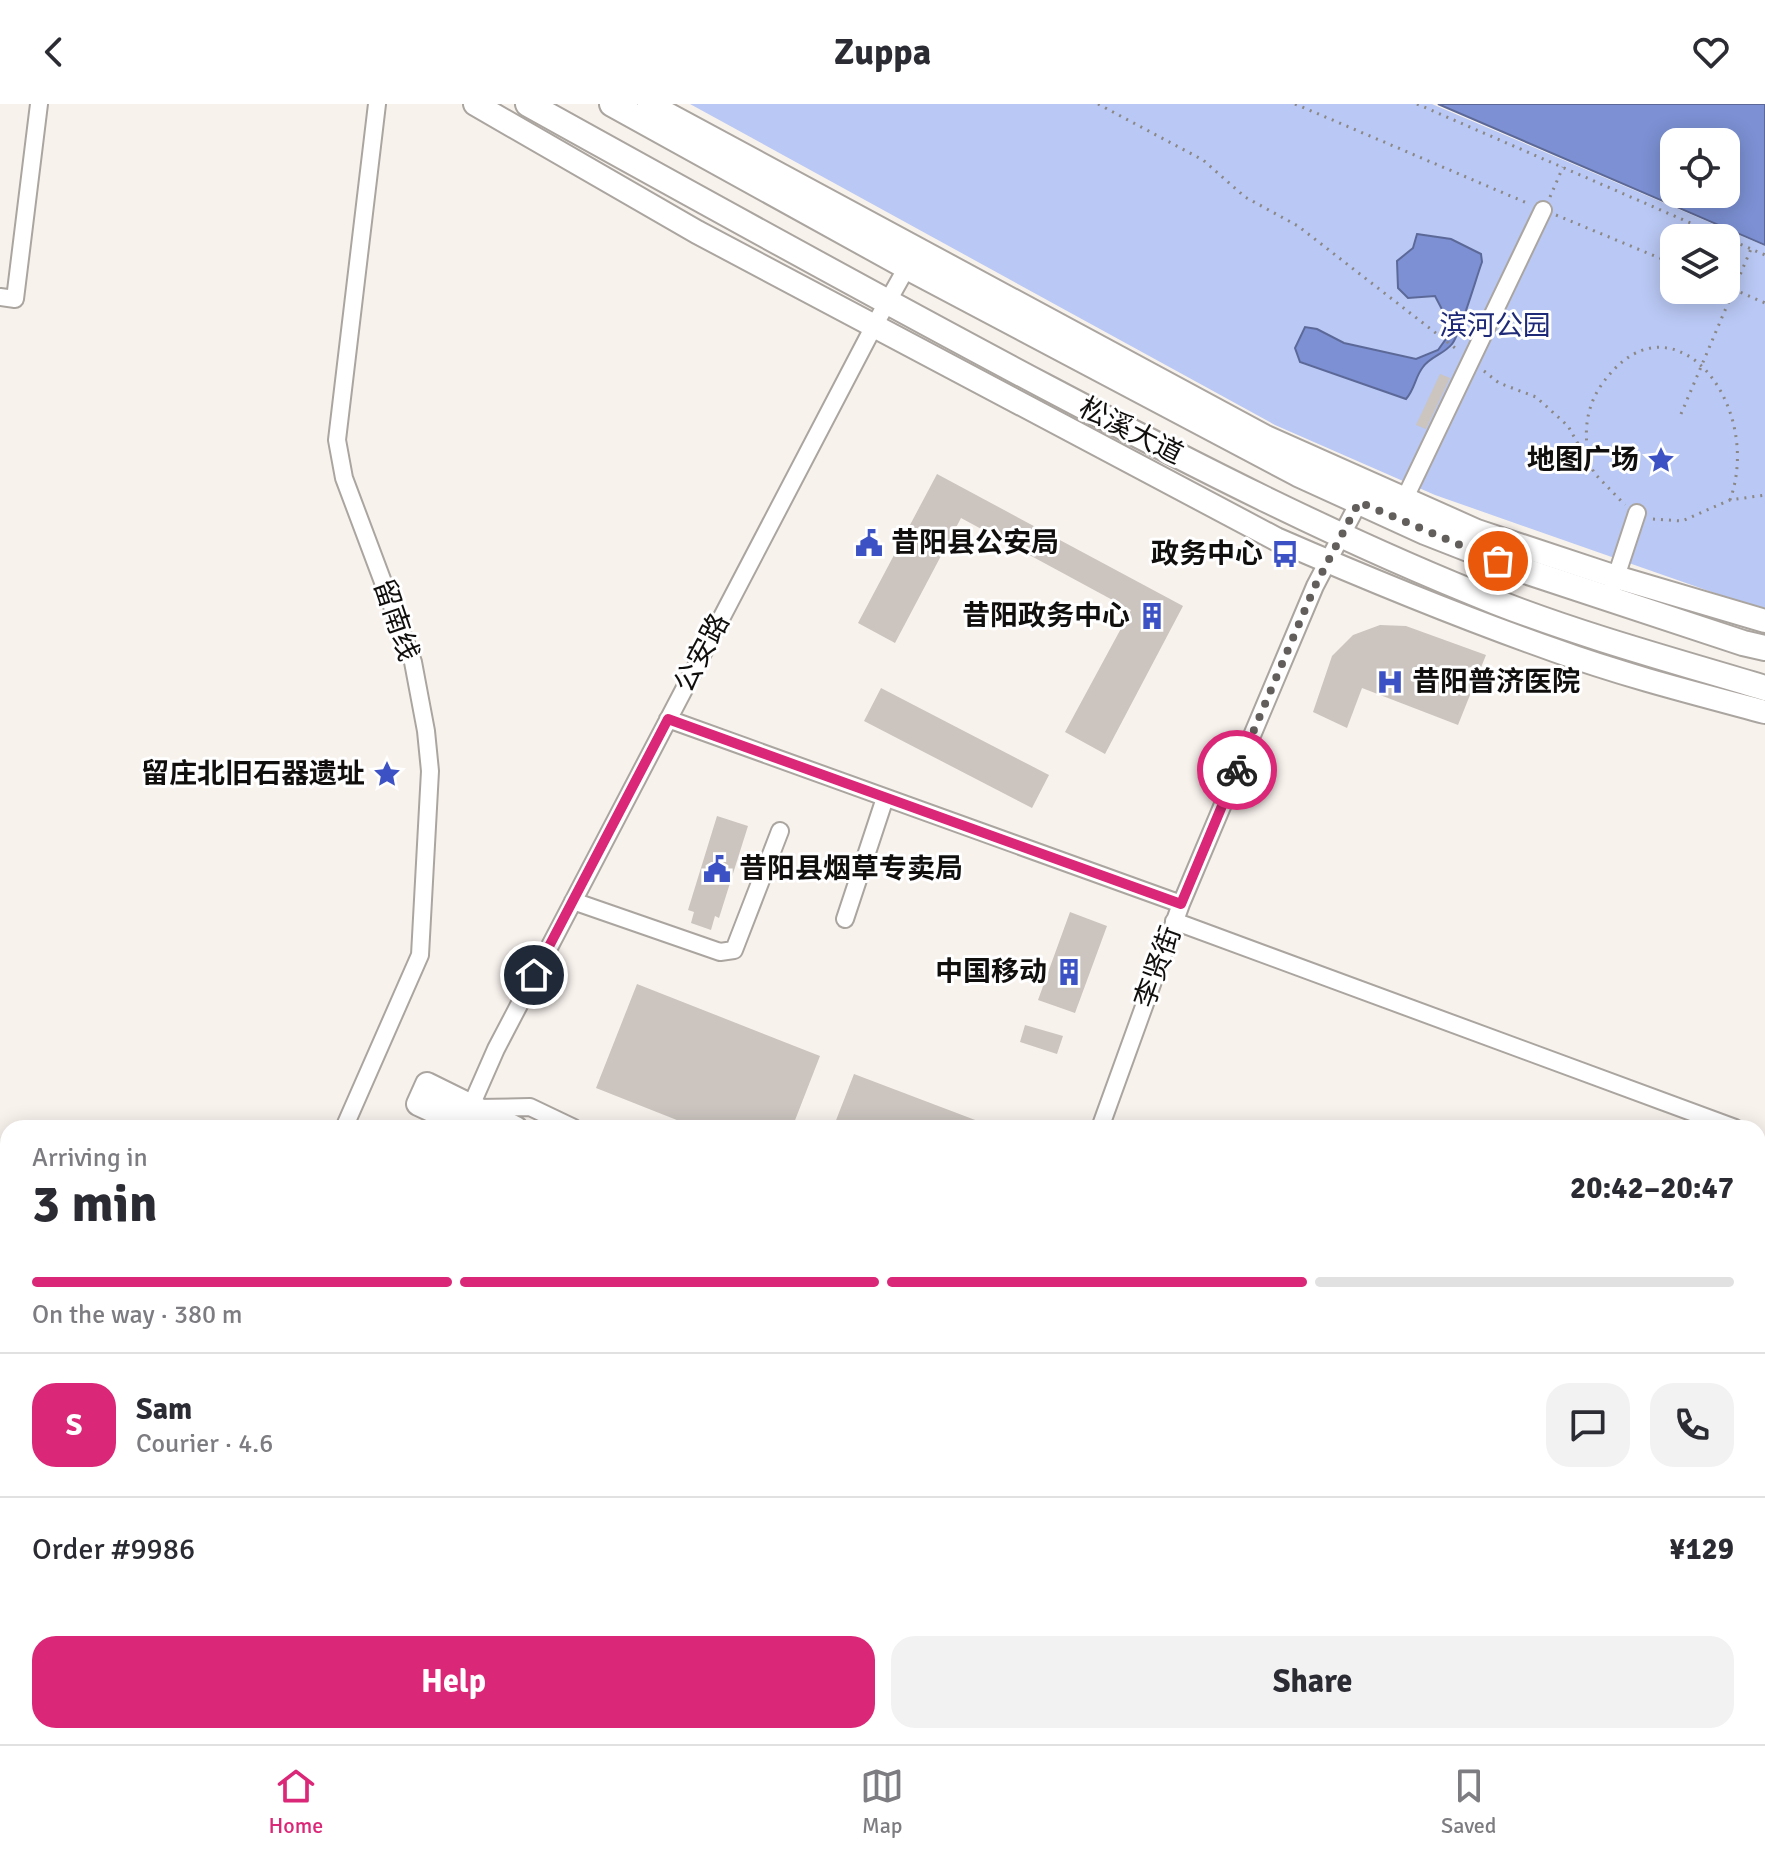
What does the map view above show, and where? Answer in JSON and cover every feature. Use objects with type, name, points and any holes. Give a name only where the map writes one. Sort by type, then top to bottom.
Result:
[{"type":"highway","name":"松溪大道","points":[[528,104],[887,303],[1125,428],[1342,535],[1497,602],[1646,653],[1765,688]]},
{"type":"highway","name":"松溪大道","points":[[612,104],[907,267],[1298,474],[1425,532],[1522,570],[1612,588],[1743,643],[1765,648]]},
{"type":"main road","points":[[475,104],[697,232],[1276,539],[1555,651],[1765,712]]},
{"type":"main road","points":[[649,104],[1264,436],[1404,500],[1612,588],[1765,621]]},
{"type":"street","points":[[0,297],[15,299],[39,104]]},
{"type":"street","name":"留南线","points":[[348,1120],[420,955],[430,771],[413,662],[344,478],[337,440],[377,104]]},
{"type":"street","points":[[1404,500],[1543,210]]},
{"type":"street","name":"公安路","points":[[467,1120],[496,1049],[907,267]]},
{"type":"street","name":"李贤街","points":[[1103,1120],[1181,904],[1309,600],[1359,502]]},
{"type":"street","points":[[1612,588],[1637,513]]},
{"type":"street","points":[[668,719],[1181,904]]},
{"type":"street","points":[[845,919],[885,798]]},
{"type":"street","points":[[573,901],[720,952],[734,950],[780,831]]},
{"type":"street","points":[[1174,921],[1714,1120]]},
{"type":"street","points":[[478,1120],[530,1107],[557,1120]]},
{"type":"path","points":[[1098,104],[1203,160],[1245,197],[1298,226],[1499,383],[1536,397],[1568,426],[1595,474],[1620,502],[1637,513],[1654,519],[1682,521],[1730,500],[1765,495]]},
{"type":"path","points":[[1295,104],[1660,258]]},
{"type":"path","points":[[1417,104],[1694,224]]},
{"type":"path","points":[[1543,210],[1563,167]]},
{"type":"path","points":[[1740,244],[1765,255]]},
{"type":"path","points":[[1740,275],[1751,249]]},
{"type":"path","points":[[1740,292],[1765,303]]},
{"type":"path","points":[[1681,414],[1728,304]]},
{"type":"path","points":[[1595,474],[1586,432],[1591,404],[1605,380],[1627,361],[1653,350],[1682,348],[1714,359]]},
{"type":"path","points":[[1730,500],[1740,490]]},
{"type":"green space","name":"滨河公园","points":[[690,104],[1432,104],[1660,201],[1660,208],[1676,208],[1713,224],[1660,224],[1660,304],[1740,304],[1740,235],[1765,246],[1765,608],[1435,495],[1275,425]]},
{"type":"shaded area","points":[[1438,104],[1765,104],[1765,245],[1740,234],[1740,224],[1716,224],[1679,208],[1740,208],[1740,128],[1660,128],[1660,200]]},
{"type":"shaded area","points":[[1417,234],[1451,239],[1481,254],[1482,262],[1455,339],[1423,367],[1406,399],[1300,362],[1295,348],[1305,327],[1317,329],[1344,343],[1416,359],[1438,350],[1448,336],[1447,319],[1435,296],[1408,298],[1398,288],[1397,261],[1413,248]]},
{"type":"building","points":[[1440,374],[1450,378],[1426,429],[1416,425]]},
{"type":"building","name":"昔阳政务中心","points":[[937,474],[1183,606],[1105,754],[1065,732],[1131,610],[961,518],[895,643],[858,623]]},
{"type":"building","points":[[1380,625],[1406,626],[1486,655],[1458,725],[1362,688],[1347,728],[1313,712],[1332,656],[1353,635]]},
{"type":"building","points":[[881,688],[1049,775],[1032,808],[864,721]]},
{"type":"building","name":"昔阳县烟草专卖局","points":[[717,816],[748,826],[719,918],[715,916],[711,930],[691,923],[694,912],[688,910]]},
{"type":"building","name":"中国移动","points":[[1070,912],[1107,926],[1075,1013],[1038,1000]]},
{"type":"building","points":[[637,984],[820,1056],[795,1120],[677,1120],[596,1088]]},
{"type":"building","points":[[1025,1025],[1063,1036],[1057,1054],[1020,1042]]},
{"type":"building","points":[[854,1074],[975,1120],[836,1120]]},
{"type":"way so far","points":[[1237,770],[1315,586],[1359,502],[1498,561]]},
{"type":"place","name":"地图广场","points":[[1661,460]]},
{"type":"place","name":"昔阳县公安局","points":[[869,543]]},
{"type":"place","name":"政务中心","points":[[1285,554]]},
{"type":"place","name":"昔阳政务中心","points":[[1152,616]]},
{"type":"place","name":"昔阳普济医院","points":[[1390,682]]},
{"type":"place","name":"留庄北旧石器遗址","points":[[387,774]]},
{"type":"place","name":"昔阳县烟草专卖局","points":[[717,869]]},
{"type":"place","name":"中国移动","points":[[1069,972]]},
{"type":"route","points":[[534,975],[668,719],[1181,904],[1237,770]]}]
